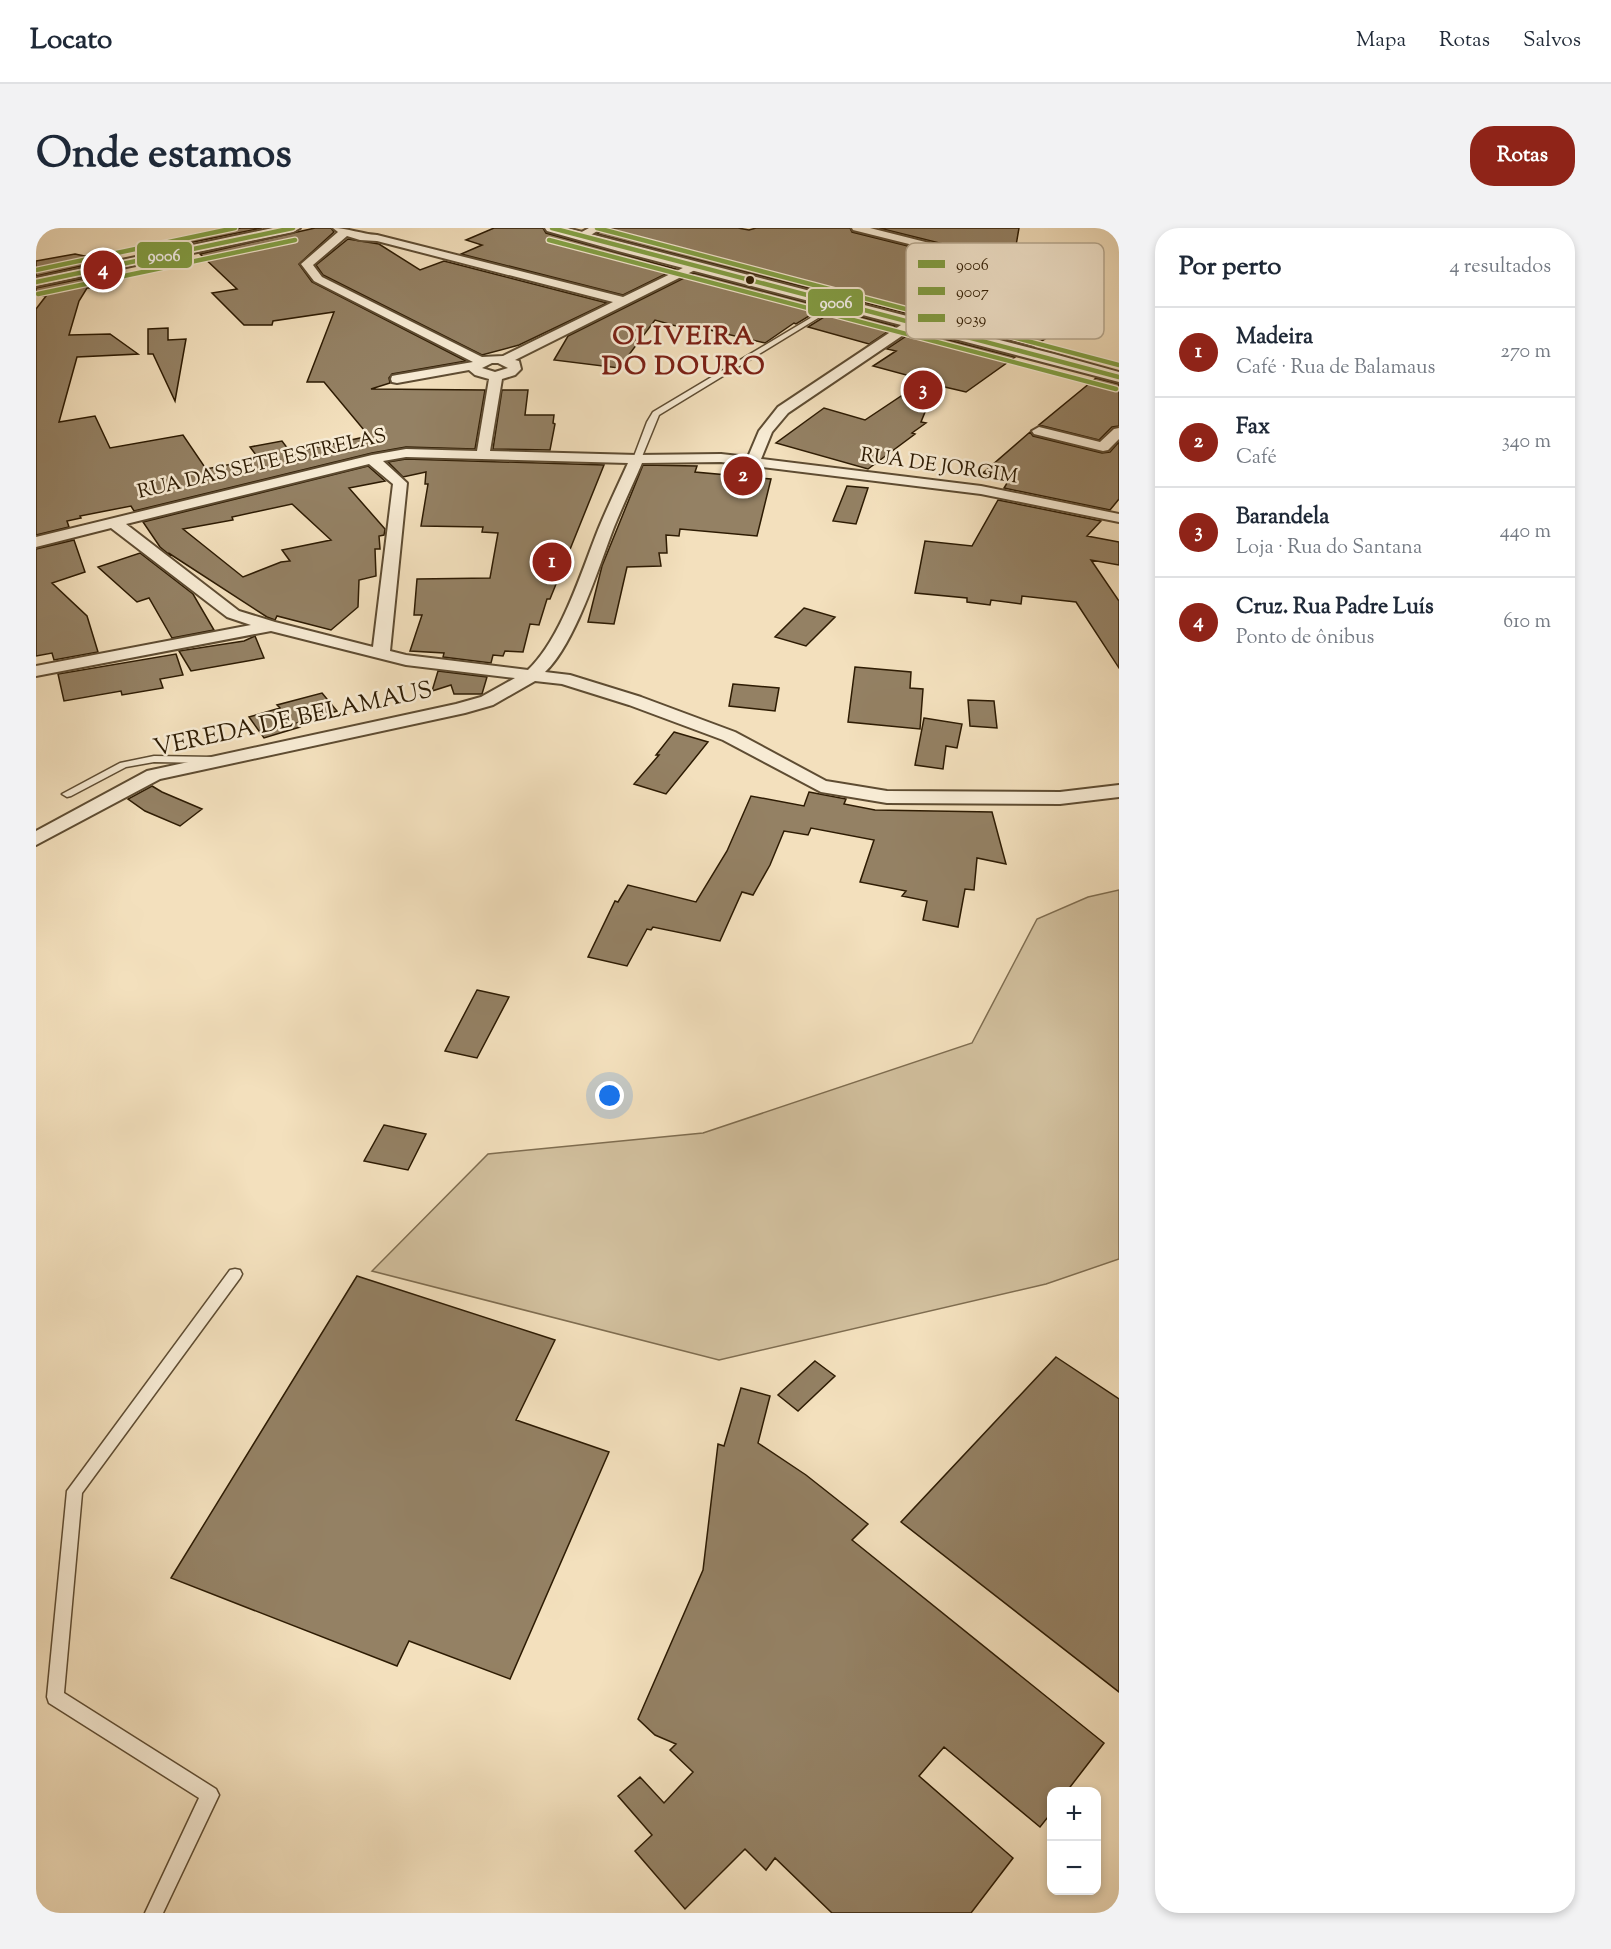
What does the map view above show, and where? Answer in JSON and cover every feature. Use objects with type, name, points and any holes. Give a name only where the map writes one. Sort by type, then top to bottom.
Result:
[{"type":"street","points":[[36,282],[293,228]]},
{"type":"street","points":[[552,228],[693,267],[906,320]]},
{"type":"street","points":[[582,236],[597,228]]},
{"type":"street","points":[[857,228],[917,243]]},
{"type":"street","points":[[479,364],[318,279],[307,264],[341,230],[360,237],[377,238],[623,301]]},
{"type":"street","points":[[397,379],[505,360],[693,267]]},
{"type":"street","points":[[753,462],[766,431],[783,410],[906,327]]},
{"type":"street","points":[[985,339],[1119,377]]},
{"type":"street","points":[[479,364],[480,373],[496,376],[508,374],[516,369],[514,364],[505,360]]},
{"type":"street","points":[[483,454],[496,376]]},
{"type":"street","points":[[1039,431],[1103,447],[1119,432]]},
{"type":"street","name":"RUA DAS SETE ESTRELAS","points":[[36,542],[372,459],[406,453],[637,459],[721,458],[753,462]]},
{"type":"street","points":[[372,459],[400,483],[381,654]]},
{"type":"street","name":"VEREDA DE BELAMAUS","points":[[36,839],[154,775],[459,710],[487,701],[532,675],[547,661],[576,606],[608,524],[637,459]]},
{"type":"street","name":"RUA DE JORGIM","points":[[753,462],[981,490],[1119,518]]},
{"type":"street","points":[[114,522],[233,614],[269,626],[406,660],[574,682],[635,701],[729,736],[821,786],[887,797],[1060,798],[1119,791]]},
{"type":"street","points":[[36,671],[269,626]]},
{"type":"lane","points":[[637,459],[656,414],[839,303]]},
{"type":"lane","points":[[67,794],[123,765],[154,759],[221,760]]},
{"type":"lane","points":[[154,1913],[210,1795],[55,1697],[75,1491],[235,1274]]},
{"type":"shaded area","points":[[1119,890],[1119,1259],[1046,1284],[719,1360],[372,1271],[488,1154],[703,1133],[972,1043],[1037,919],[1088,897]]},
{"type":"building","points":[[241,228],[262,228],[189,243],[184,238]]},
{"type":"building","points":[[315,228],[331,228],[334,232],[299,264],[312,282],[466,361],[392,374],[389,378],[390,383],[371,389],[485,390],[475,449],[406,447],[372,453],[134,511],[131,506],[80,516],[81,518],[67,521],[69,527],[36,535],[36,309],[46,296],[36,295],[36,288],[124,270],[113,288],[87,288],[79,301],[69,335],[110,334],[138,354],[77,357],[59,422],[95,416],[110,448],[183,435],[206,469],[259,459],[250,447],[282,441],[291,453],[369,436],[324,382],[307,382],[334,312],[273,321],[272,325],[244,325],[212,293],[237,289],[200,254]]},
{"type":"building","points":[[494,228],[543,228],[546,233],[676,269],[623,295],[461,254],[482,245],[466,240]]},
{"type":"building","points":[[604,228],[738,228],[749,230],[756,228],[850,228],[852,232],[906,246],[906,313],[597,234]]},
{"type":"building","points":[[879,228],[1019,228],[1016,243],[939,243]]},
{"type":"building","points":[[348,239],[379,244],[420,270],[444,261],[607,303],[519,345],[482,355],[323,275],[316,265]]},
{"type":"building","points":[[75,254],[94,258],[113,254],[118,258],[36,276],[36,261]]},
{"type":"building","points":[[694,273],[824,307],[796,324],[794,323],[765,343],[688,325],[683,328],[655,320],[619,368],[554,360],[568,336]]},
{"type":"building","points":[[835,310],[896,326],[869,344],[808,327]]},
{"type":"building","points":[[168,328],[168,340],[186,339],[175,401],[153,354],[148,354],[148,329]]},
{"type":"building","points":[[906,336],[906,339],[945,339],[1015,357],[966,392],[936,385],[921,422],[926,423],[868,469],[776,443],[824,408],[865,420],[925,380],[873,366],[896,351],[887,349]]},
{"type":"building","points":[[1007,339],[1045,339],[1034,346]]},
{"type":"building","points":[[1096,378],[1119,384],[1119,426],[1112,427],[1099,440],[1039,425]]},
{"type":"building","points":[[502,390],[528,390],[525,415],[554,415],[553,423],[555,424],[550,450],[493,449]]},
{"type":"building","points":[[1030,432],[1033,436],[1102,453],[1110,452],[1119,442],[1119,499],[1110,510],[1004,488],[1009,480],[983,473]]},
{"type":"building","points":[[406,459],[604,465],[550,599],[547,599],[539,625],[530,624],[523,652],[505,651],[503,656],[493,655],[491,663],[443,657],[444,653],[410,651],[422,615],[414,615],[417,579],[490,578],[498,533],[482,532],[483,527],[421,526],[428,484],[425,484],[426,472],[403,477],[388,462]]},
{"type":"building","points":[[643,465],[697,466],[695,472],[771,479],[757,536],[680,529],[679,536],[666,535],[667,553],[659,553],[661,566],[627,567],[614,624],[588,622],[602,566]]},
{"type":"building","points":[[368,466],[385,481],[349,488],[385,529],[384,535],[379,536],[380,549],[375,549],[376,576],[359,580],[358,607],[331,630],[277,616],[275,620],[267,617],[170,554],[171,556],[160,547],[143,522]],"holes":[[[292,504],[331,540],[282,550],[290,561],[281,562],[243,577],[183,529],[233,520],[232,517]]]},
{"type":"building","points":[[847,486],[868,488],[856,524],[833,521]]},
{"type":"building","points":[[998,500],[1101,521],[1087,536],[1119,542],[1119,565],[1091,560],[1119,601],[1119,668],[1076,602],[1022,596],[1021,604],[991,600],[990,605],[967,602],[967,598],[915,593],[925,541],[972,546]]},
{"type":"building","points":[[74,540],[85,572],[52,583],[87,616],[98,652],[54,660],[52,653],[36,656],[36,549]]},
{"type":"building","points":[[140,553],[193,594],[214,630],[172,638],[149,598],[137,602],[98,567]]},
{"type":"building","points":[[804,608],[835,617],[806,646],[775,637]]},
{"type":"building","points":[[255,636],[264,658],[191,671],[179,651],[244,641]]},
{"type":"building","points":[[176,654],[183,675],[160,679],[163,688],[122,695],[121,691],[64,701],[58,674]]},
{"type":"building","points":[[855,667],[911,672],[910,688],[923,689],[920,729],[848,722]]},
{"type":"building","points":[[438,671],[487,677],[482,694],[454,694],[451,685],[432,691]]},
{"type":"building","points":[[733,684],[779,688],[775,711],[729,706]]},
{"type":"building","points":[[322,693],[337,711],[297,723],[300,727],[264,738],[249,717],[280,708],[277,705]]},
{"type":"building","points":[[968,700],[994,701],[997,728],[970,726]]},
{"type":"building","points":[[924,718],[962,724],[957,748],[946,746],[943,769],[915,765]]},
{"type":"building","points":[[674,732],[708,742],[666,794],[634,784],[659,755],[656,755]]},
{"type":"building","points":[[152,786],[202,809],[180,826],[145,811],[128,799]]},
{"type":"building","points":[[809,792],[846,799],[844,804],[875,810],[992,812],[1006,864],[977,858],[974,890],[965,889],[958,927],[923,920],[927,901],[902,896],[906,891],[860,882],[874,840],[811,828],[808,835],[784,831],[770,865],[753,895],[742,892],[720,941],[653,927],[651,930],[647,929],[627,966],[588,957],[615,901],[618,902],[628,885],[696,902],[727,851],[751,796],[804,806]]},
{"type":"building","points":[[477,990],[509,997],[477,1058],[445,1051]]},
{"type":"building","points":[[384,1125],[426,1134],[408,1170],[364,1161]]},
{"type":"building","points":[[357,1276],[555,1340],[516,1420],[609,1452],[510,1679],[409,1641],[397,1666],[171,1578]]},
{"type":"building","points":[[1056,1357],[1119,1399],[1119,1692],[901,1522]]},
{"type":"building","points":[[815,1361],[835,1376],[798,1411],[778,1395]]},
{"type":"building","points":[[741,1388],[770,1396],[758,1443],[806,1475],[868,1524],[852,1540],[1104,1743],[1070,1787],[1047,1787],[1047,1818],[1040,1827],[944,1747],[919,1776],[1013,1858],[971,1913],[832,1913],[775,1858],[766,1870],[745,1849],[685,1909],[635,1851],[652,1835],[618,1796],[640,1777],[664,1803],[693,1772],[670,1750],[676,1744],[655,1735],[638,1719],[703,1570],[718,1444],[724,1446]]},
{"type":"transit line","name":"9039","points":[[36,270],[235,228]]},
{"type":"transit line","name":"9006","points":[[36,282],[293,228]]},
{"type":"transit line","name":"9006","points":[[552,228],[906,321]]},
{"type":"transit line","name":"9039","points":[[597,228],[906,309]]},
{"type":"transit line","name":"9007","points":[[38,294],[295,240]]},
{"type":"transit line","name":"9007","points":[[549,240],[906,334]]},
{"type":"transit line","name":"9007","points":[[926,339],[1116,389]]},
{"type":"transit line","name":"9006","points":[[974,339],[1119,377]]},
{"type":"transit line","name":"9039","points":[[1020,339],[1119,365]]},
{"type":"place","name":"Cruz. Rua Padre Luís","points":[[103,270]]},
{"type":"place","name":"Barandela","points":[[923,390]]},
{"type":"place","name":"Fax","points":[[743,476]]},
{"type":"place","name":"Madeira","points":[[552,562]]},
{"type":"district","name":"OLIVEIRA DO DOURO","points":[[684,352]]}]
